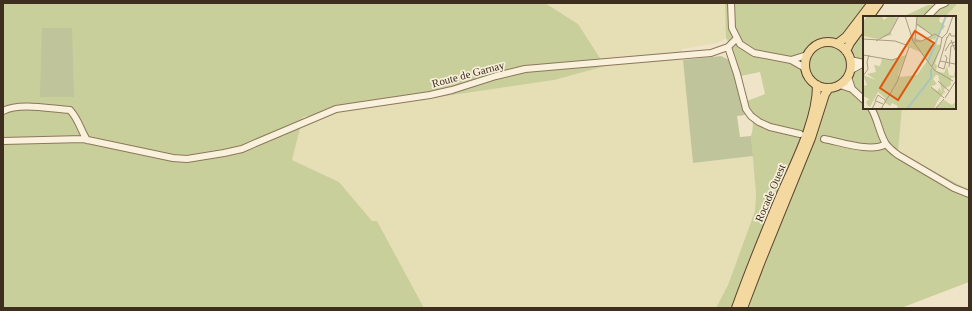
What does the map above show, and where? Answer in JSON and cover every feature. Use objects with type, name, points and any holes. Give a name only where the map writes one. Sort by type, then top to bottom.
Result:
[{"type":"main road","points":[[837,44],[850,33],[872,3]]},
{"type":"main road","points":[[870,16],[879,3]]},
{"type":"main road","points":[[846,51],[863,25]]},
{"type":"main road","points":[[823,43],[833,43],[837,44],[846,51],[850,60],[849,73],[840,85],[829,88],[817,85],[809,78],[805,68],[807,55],[814,47],[823,43]]},
{"type":"main road","name":"Rocade Ouest","points":[[736,308],[805,137],[816,100],[817,85]]},
{"type":"main road","name":"Rocade Ouest","points":[[743,308],[811,138],[829,88]]},
{"type":"street","points":[[731,3],[732,28],[736,39],[746,49],[754,53],[791,60],[805,68]]},
{"type":"street","points":[[928,16],[938,6],[945,3]]},
{"type":"street","name":"Route de Garnay","points":[[3,141],[87,140],[173,158],[187,159],[209,157],[242,149],[336,109],[430,95],[525,69],[711,53],[728,47],[736,39]]},
{"type":"street","points":[[728,47],[746,109],[759,122],[770,127],[800,134]]},
{"type":"street","points":[[791,60],[807,55]]},
{"type":"street","points":[[850,60],[863,63]]},
{"type":"street","points":[[852,89],[849,73],[863,64]]},
{"type":"street","points":[[840,85],[852,89],[863,99]]},
{"type":"street","points":[[3,111],[24,106],[70,110],[77,117],[82,132],[87,140]]},
{"type":"street","points":[[872,109],[886,144],[898,155],[949,185],[969,194]]},
{"type":"street","points":[[824,139],[872,148],[880,147],[886,144]]},
{"type":"shaded area","points":[[545,3],[725,3],[726,38],[717,43],[682,49],[693,163],[753,156],[756,194],[755,211],[728,285],[716,308],[424,308],[377,221],[372,222],[339,182],[292,160],[303,117],[554,80],[578,24]]},
{"type":"shaded area","points":[[958,3],[969,3],[969,190],[898,152],[902,109],[956,109],[956,16],[946,16]]},
{"type":"green space","points":[[3,3],[545,3],[578,24],[605,66],[554,80],[303,117],[292,160],[339,182],[372,221],[377,221],[424,308],[3,308]]},
{"type":"green space","points":[[725,3],[875,3],[874,16],[863,16],[863,109],[902,109],[898,152],[969,190],[969,282],[901,308],[716,308],[728,285],[755,211],[756,194],[751,136],[753,122],[752,113],[747,101],[765,94],[760,72],[741,76],[733,50],[726,38]]},
{"type":"green space","points":[[958,3],[946,16],[904,16],[928,5]]},
{"type":"green space","points":[[42,28],[72,28],[74,97],[40,97]]},
{"type":"green space","points":[[721,56],[729,60],[732,65],[745,115],[737,116],[740,137],[751,136],[753,156],[693,163],[683,60]]}]
